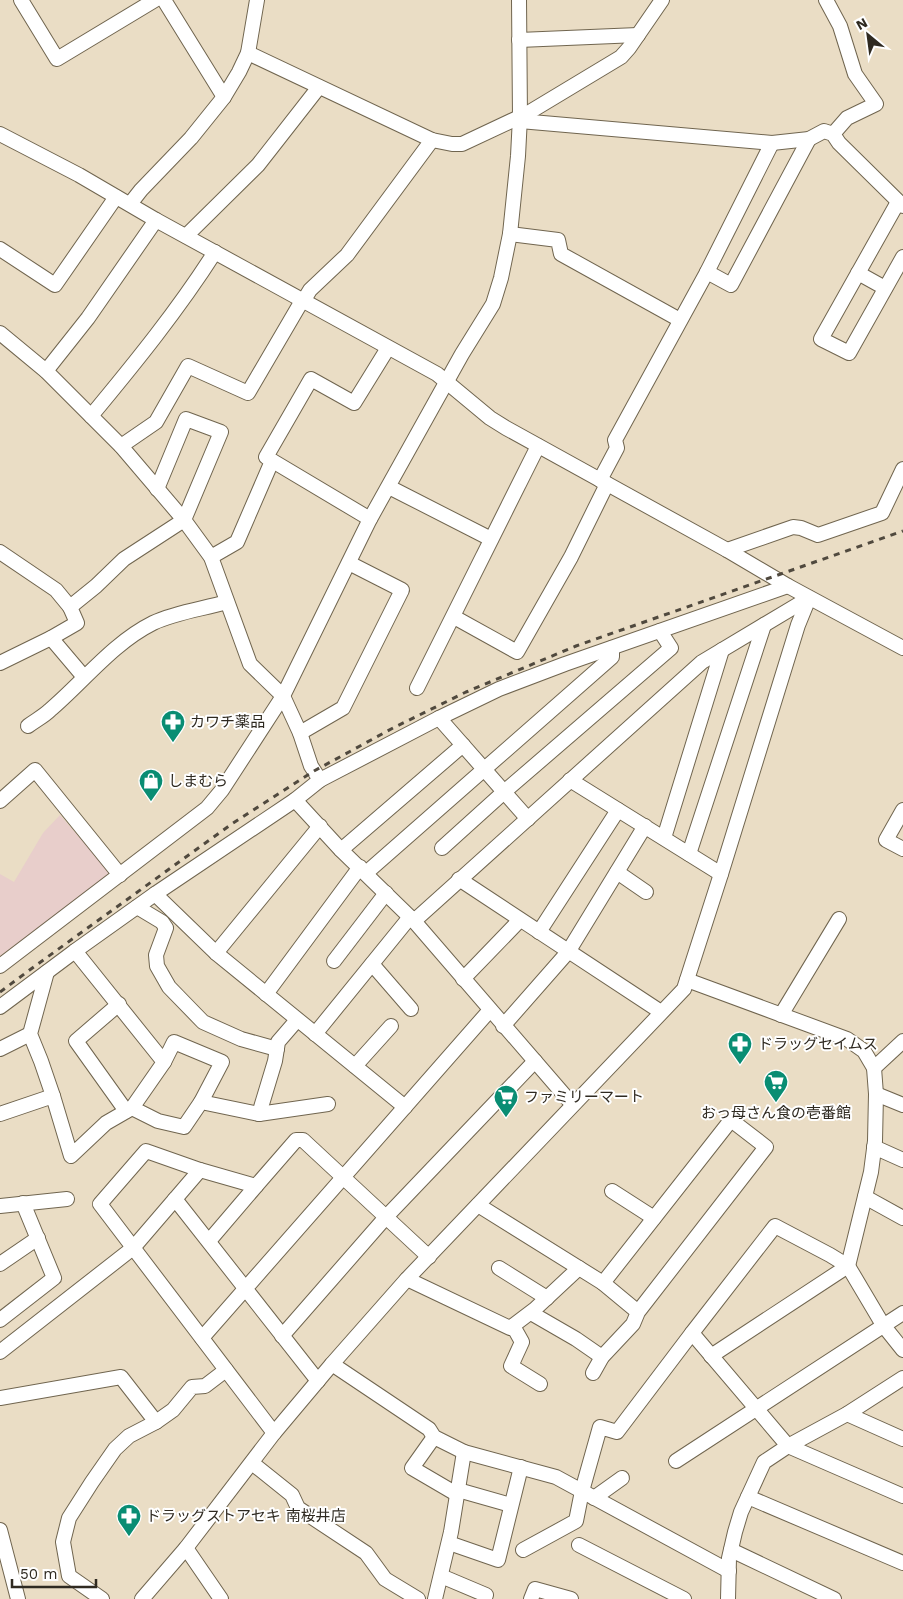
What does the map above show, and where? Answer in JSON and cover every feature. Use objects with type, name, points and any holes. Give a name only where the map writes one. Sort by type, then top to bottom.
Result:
[{"type":"street","points":[[22,0],[57,60],[155,0]]},
{"type":"street","points":[[164,0],[224,97]]},
{"type":"street","points":[[130,204],[141,190],[192,138],[224,97],[248,54],[257,0]]},
{"type":"street","points":[[0,966],[207,808],[222,790],[284,696],[370,519],[493,304],[501,278],[510,234],[518,156],[520,119],[519,0]]},
{"type":"street","points":[[248,54],[432,140],[462,144],[520,119],[621,57],[662,0]]},
{"type":"street","points":[[826,0],[840,26],[855,74],[876,104],[846,118],[832,134]]},
{"type":"street","points":[[519,40],[638,34]]},
{"type":"street","points":[[186,236],[258,165],[319,87]]},
{"type":"street","points":[[520,119],[772,144],[808,139],[824,132],[832,134],[900,204],[821,339],[849,353],[903,257]]},
{"type":"street","points":[[2,138],[130,204],[437,374],[490,418],[727,550],[809,598],[903,648]]},
{"type":"street","points":[[707,272],[731,285],[808,139]]},
{"type":"street","points":[[121,446],[156,422],[188,366],[248,393],[310,290],[348,254],[432,140]]},
{"type":"street","points":[[454,617],[517,652],[570,557],[604,482],[617,448],[615,440],[707,272],[772,144]]},
{"type":"street","points":[[0,249],[55,285],[116,197]]},
{"type":"street","points":[[46,371],[88,318],[156,220]]},
{"type":"street","points":[[510,234],[558,240],[561,254],[680,320]]},
{"type":"street","points":[[92,416],[150,344],[196,282],[215,252]]},
{"type":"street","points":[[858,273],[885,288]]},
{"type":"street","points":[[0,333],[46,371],[121,446],[184,520],[211,557],[250,664],[284,696],[300,733],[311,766],[320,780]]},
{"type":"street","points":[[370,519],[266,457],[311,379],[354,403],[388,348]]},
{"type":"street","points":[[70,608],[124,559],[184,520],[221,432],[186,419],[157,489]]},
{"type":"street","points":[[417,688],[538,446]]},
{"type":"street","points":[[211,557],[237,542],[272,460]]},
{"type":"street","points":[[727,550],[793,527],[818,535],[882,513],[903,469]]},
{"type":"street","points":[[389,487],[491,539]]},
{"type":"street","points":[[0,552],[56,590],[70,608],[77,623],[0,663]]},
{"type":"street","points":[[300,733],[343,708],[402,590],[348,563]]},
{"type":"street","points":[[0,1007],[75,950],[295,800],[320,780],[499,689],[788,586]]},
{"type":"street","points":[[315,1034],[372,964],[412,919],[528,819],[702,662],[809,598]]},
{"type":"street","points":[[142,1599],[186,1548],[274,1433],[406,1279],[684,989],[798,625],[809,598]]},
{"type":"street","points":[[28,726],[50,711],[84,677],[128,639],[153,624],[170,617],[227,602]]},
{"type":"street","points":[[689,854],[764,625]]},
{"type":"street","points":[[442,848],[671,648],[660,631]]},
{"type":"street","points":[[51,638],[84,677]]},
{"type":"street","points":[[266,994],[363,870],[484,769],[612,657],[612,648]]},
{"type":"street","points":[[664,838],[722,650]]},
{"type":"street","points":[[439,718],[528,819]]},
{"type":"street","points":[[342,850],[463,745]]},
{"type":"street","points":[[0,801],[35,770],[120,875]]},
{"type":"street","points":[[570,780],[721,874]]},
{"type":"street","points":[[295,800],[342,850],[412,919],[572,1104]]},
{"type":"street","points":[[538,932],[618,810]]},
{"type":"street","points":[[903,810],[886,840],[903,850]]},
{"type":"street","points":[[216,954],[320,826]]},
{"type":"street","points":[[503,1026],[568,952],[645,826]]},
{"type":"street","points":[[617,872],[646,892]]},
{"type":"street","points":[[459,880],[661,1012]]},
{"type":"street","points":[[334,961],[386,893]]},
{"type":"street","points":[[155,894],[216,954],[405,1107]]},
{"type":"street","points":[[137,907],[162,922],[166,928],[156,955],[157,966],[169,987],[203,1022],[241,1039],[277,1049]]},
{"type":"street","points":[[781,1015],[839,919]]},
{"type":"street","points":[[463,979],[520,920]]},
{"type":"street","points":[[75,950],[164,1062]]},
{"type":"street","points":[[372,964],[411,1009]]},
{"type":"street","points":[[47,972],[30,1034],[53,1096],[71,1156],[106,1123],[129,1110],[164,1062],[174,1042],[222,1062],[201,1102],[184,1127],[158,1121],[129,1110],[76,1041],[119,1004]]},
{"type":"street","points":[[687,980],[847,1039],[864,1051],[874,1068],[876,1094],[872,1172],[848,1266],[711,1356]]},
{"type":"street","points":[[202,1338],[490,1010]]},
{"type":"street","points":[[259,1114],[275,1061],[278,1042],[297,1020]]},
{"type":"street","points":[[355,1066],[391,1026]]},
{"type":"street","points":[[0,1049],[30,1034]]},
{"type":"street","points":[[874,1068],[903,1042]]},
{"type":"street","points":[[282,1336],[386,1217],[535,1061]]},
{"type":"street","points":[[876,1094],[897,1102],[903,1091]]},
{"type":"street","points":[[0,1114],[53,1096]]},
{"type":"street","points":[[201,1102],[259,1114],[328,1104]]},
{"type":"street","points":[[592,1373],[602,1357],[633,1324],[638,1312],[766,1147],[731,1120],[603,1284]]},
{"type":"street","points":[[209,1242],[296,1140],[303,1140],[429,1257]]},
{"type":"street","points":[[874,1148],[903,1160]]},
{"type":"street","points":[[256,1186],[200,1170],[146,1151],[100,1204],[274,1433]]},
{"type":"street","points":[[0,1352],[133,1248],[200,1170]]},
{"type":"street","points":[[612,1191],[654,1218]]},
{"type":"street","points":[[865,1197],[903,1218]]},
{"type":"street","points":[[3,1207],[67,1199]]},
{"type":"street","points":[[175,1199],[318,1381]]},
{"type":"street","points":[[0,1320],[54,1278],[24,1203]]},
{"type":"street","points":[[478,1205],[603,1284],[638,1312]]},
{"type":"street","points":[[523,1550],[576,1521],[582,1491],[600,1427],[617,1432],[775,1226],[830,1254],[848,1266],[883,1326],[903,1350]]},
{"type":"street","points":[[0,1264],[38,1238]]},
{"type":"street","points":[[499,1268],[547,1298]]},
{"type":"street","points":[[406,1279],[510,1328],[531,1313],[579,1268]]},
{"type":"street","points":[[531,1313],[576,1339],[602,1357]]},
{"type":"street","points":[[676,1461],[903,1313]]},
{"type":"street","points":[[513,1326],[522,1342],[511,1366],[540,1384]]},
{"type":"street","points":[[692,1333],[788,1446],[903,1496]]},
{"type":"street","points":[[332,1364],[429,1428],[434,1437],[464,1452],[556,1477],[729,1571]]},
{"type":"street","points":[[102,1599],[70,1576],[64,1542],[69,1518],[115,1449],[129,1436],[156,1422],[173,1410],[192,1387],[205,1386],[226,1370]]},
{"type":"street","points":[[0,1398],[121,1377],[156,1422]]},
{"type":"street","points":[[728,1599],[731,1550],[741,1512],[764,1462],[788,1446],[847,1414],[903,1378]]},
{"type":"street","points":[[847,1414],[903,1439]]},
{"type":"street","points":[[434,1437],[412,1468],[452,1492],[458,1490],[511,1505]]},
{"type":"street","points":[[436,1599],[449,1543],[464,1452]]},
{"type":"street","points":[[252,1463],[292,1495],[298,1508],[366,1553],[385,1579],[418,1599]]},
{"type":"street","points":[[449,1543],[498,1560],[520,1467]]},
{"type":"street","points":[[594,1498],[622,1478]]},
{"type":"street","points":[[748,1498],[903,1563]]},
{"type":"street","points":[[0,1530],[18,1599]]},
{"type":"street","points":[[579,1545],[684,1599]]},
{"type":"street","points":[[186,1548],[221,1599]]},
{"type":"street","points":[[731,1550],[834,1599]]},
{"type":"street","points":[[441,1576],[486,1595]]},
{"type":"street","points":[[531,1599],[535,1589],[571,1599]]},
{"type":"shaded area","points":[[60,815],[111,874],[0,956],[0,874],[14,882],[43,833]]},
{"type":"railway","points":[[0,992],[233,823],[314,771],[393,728],[466,692],[576,646],[903,531]]},
{"type":"place","name":"カワチ薬品","points":[[173,743]]},
{"type":"place","name":"しまむら","points":[[151,802]]},
{"type":"place","name":"ドラッグセイムス","points":[[740,1065]]},
{"type":"place","name":"おっ母さん食の壱番館","points":[[776,1103]]},
{"type":"place","name":"ファミリーマート","points":[[506,1118]]},
{"type":"place","name":"ドラッグストアセキ 南桜井店","points":[[129,1537]]}]
